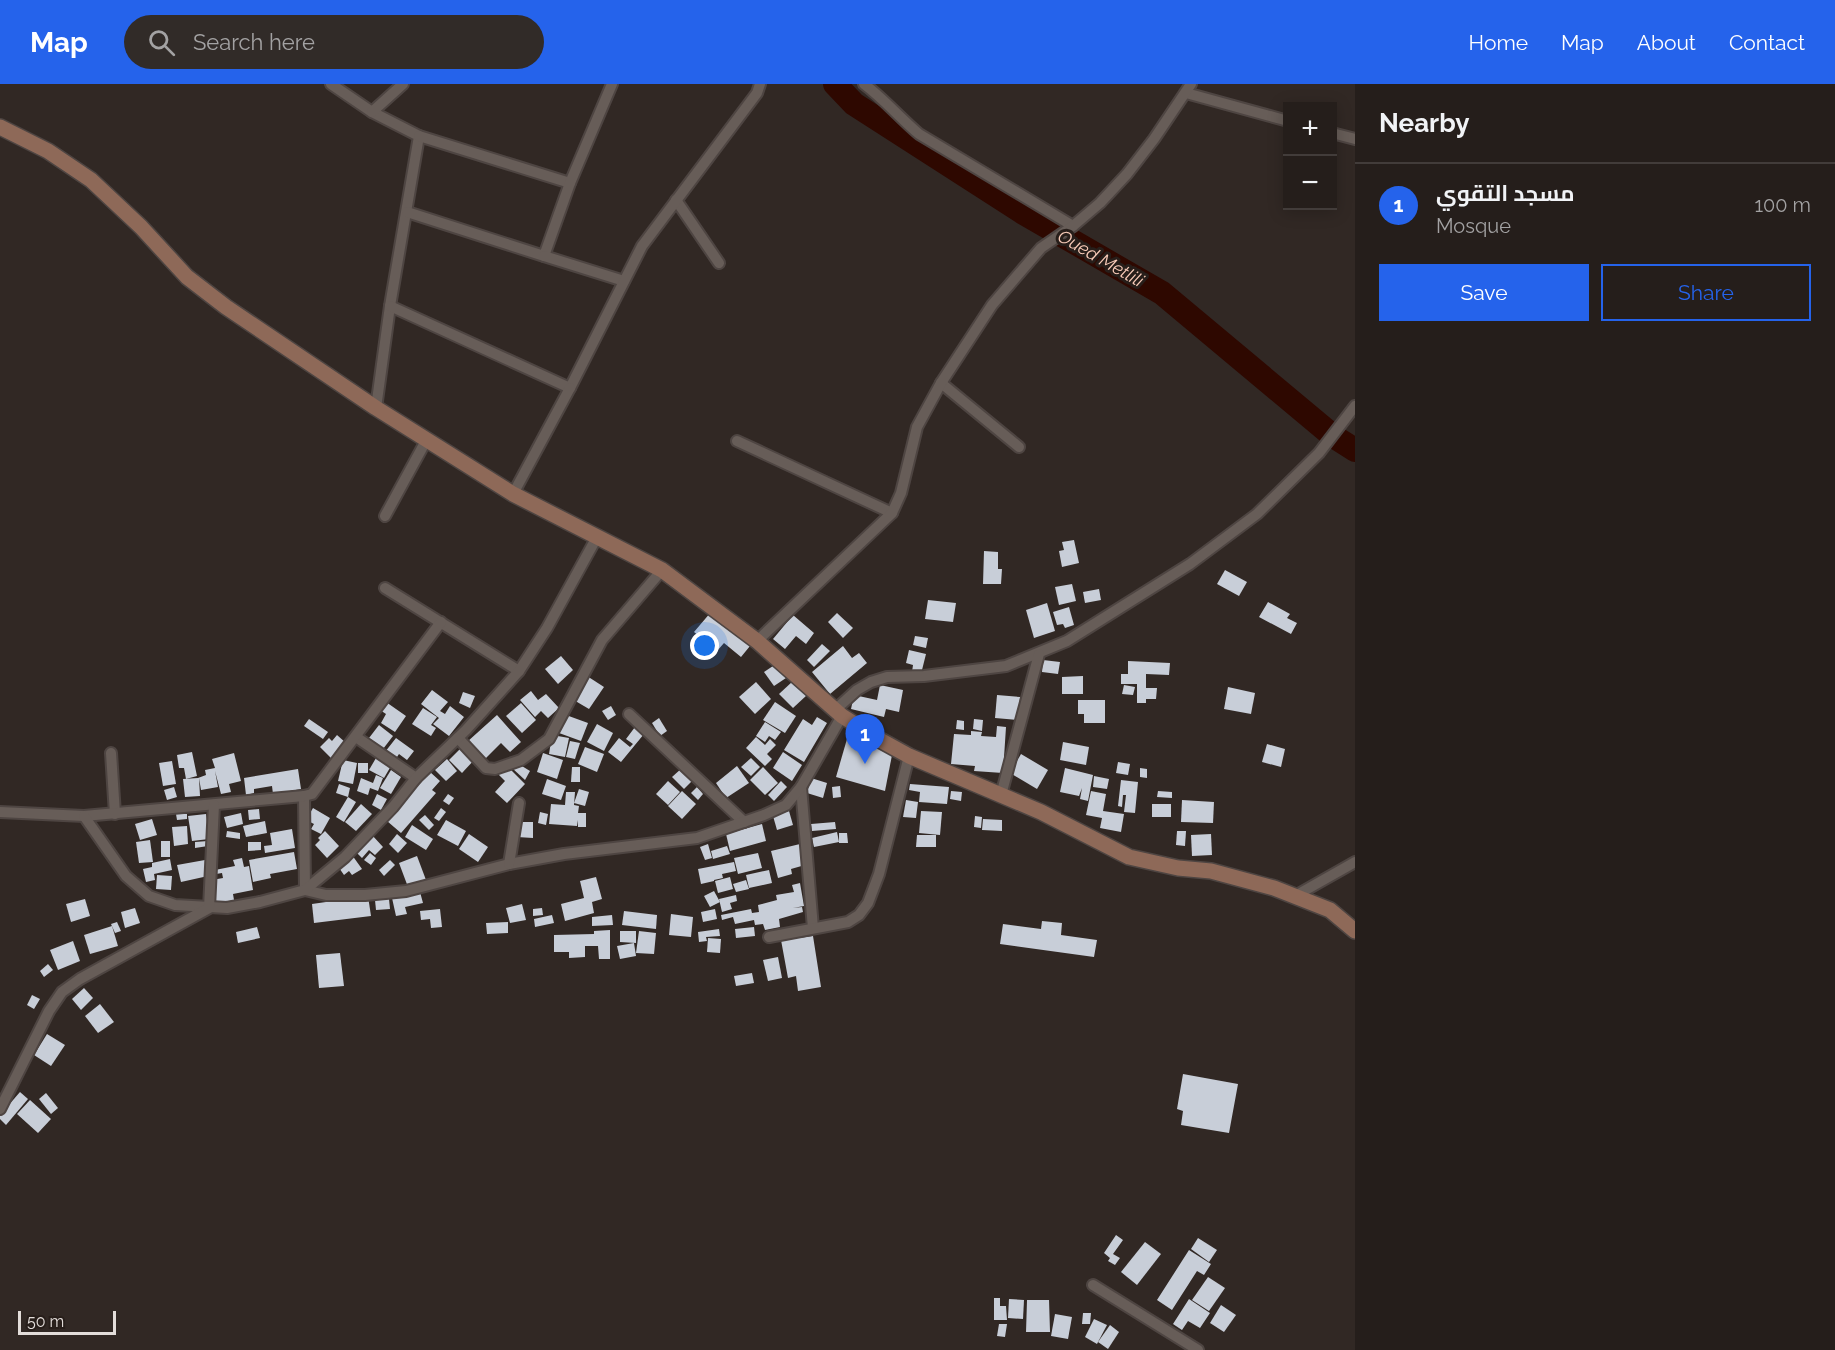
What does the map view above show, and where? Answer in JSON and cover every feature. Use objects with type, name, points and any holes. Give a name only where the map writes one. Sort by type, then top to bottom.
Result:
[{"type":"main road","points":[[0,127],[48,151],[91,180],[187,277],[226,308],[376,408],[513,494],[662,570],[757,641],[838,713],[909,756],[1041,812],[1129,857],[1178,868],[1211,871],[1274,888],[1329,910],[1355,931]]},
{"type":"street","points":[[331,84],[372,112],[419,136],[570,183]]},
{"type":"street","points":[[372,112],[404,84]]},
{"type":"street","points":[[544,256],[570,183],[612,84]]},
{"type":"street","points":[[513,494],[642,246],[757,93],[760,84]]},
{"type":"street","points":[[864,84],[919,134],[1073,226]]},
{"type":"street","points":[[757,641],[892,513],[901,493],[917,427],[941,383],[992,305],[1041,248],[1073,226],[1100,203],[1127,174],[1189,89],[1283,120]]},
{"type":"street","points":[[1337,134],[1355,139]]},
{"type":"street","points":[[376,408],[390,306],[408,212],[419,136]]},
{"type":"street","points":[[676,200],[719,263]]},
{"type":"street","points":[[408,212],[624,281]]},
{"type":"street","points":[[390,306],[570,388]]},
{"type":"street","points":[[941,383],[1019,447]]},
{"type":"street","points":[[305,890],[326,895],[406,891],[509,864],[564,854],[698,838],[786,805],[801,787],[838,713],[857,690],[887,677],[924,676],[1006,666],[1066,642],[1190,564],[1257,514],[1319,453],[1355,406]]},
{"type":"street","points":[[385,516],[427,439]]},
{"type":"street","points":[[737,441],[892,513]]},
{"type":"street","points":[[84,816],[126,876],[149,896],[176,905],[227,908],[305,890],[345,857],[393,807],[416,778],[458,738],[519,671],[547,628],[597,537]]},
{"type":"street","points":[[458,738],[486,768],[495,770],[521,760],[549,739],[602,640],[662,570]]},
{"type":"street","points":[[385,588],[519,671]]},
{"type":"street","points":[[0,812],[84,816],[214,806],[312,794],[441,622]]},
{"type":"street","points":[[1001,795],[1039,654]]},
{"type":"street","points":[[629,714],[744,822]]},
{"type":"street","points":[[356,737],[416,778]]},
{"type":"street","points":[[111,753],[115,814]]},
{"type":"street","points":[[769,937],[848,922],[860,915],[868,903],[879,874],[909,756]]},
{"type":"street","points":[[801,787],[813,928]]},
{"type":"street","points":[[304,796],[305,890]]},
{"type":"street","points":[[509,864],[519,803]]},
{"type":"street","points":[[209,908],[214,806]]},
{"type":"street","points":[[1295,896],[1355,862]]},
{"type":"street","points":[[0,1109],[49,1011],[62,992],[80,979],[209,908]]},
{"type":"street","points":[[1093,1285],[1198,1350]]},
{"type":"building","points":[[1074,540],[1079,563],[1062,567],[1059,551],[1064,550],[1062,542]]},
{"type":"building","points":[[984,551],[998,552],[998,569],[1002,569],[1001,584],[983,584]]},
{"type":"building","points":[[1225,570],[1247,582],[1239,596],[1217,584]]},
{"type":"building","points":[[1072,584],[1076,601],[1059,605],[1055,587]]},
{"type":"building","points":[[1099,589],[1101,600],[1085,603],[1083,592]]},
{"type":"building","points":[[928,600],[956,603],[953,622],[925,619]]},
{"type":"building","points":[[1268,602],[1290,614],[1287,618],[1297,623],[1291,634],[1259,617]]},
{"type":"building","points":[[1047,603],[1055,631],[1034,638],[1026,610]]},
{"type":"building","points":[[1069,607],[1074,625],[1065,628],[1063,624],[1057,625],[1053,612]]},
{"type":"building","points":[[711,612],[750,646],[741,657],[724,643],[717,651],[712,647],[706,654],[693,644],[699,636],[694,632]]},
{"type":"building","points":[[837,613],[853,628],[843,638],[828,622]]},
{"type":"building","points":[[793,615],[814,633],[806,644],[796,636],[785,649],[773,639]]},
{"type":"building","points":[[915,636],[928,638],[926,648],[913,645]]},
{"type":"building","points":[[822,644],[830,651],[814,667],[807,660]]},
{"type":"building","points":[[843,646],[852,658],[859,653],[867,663],[830,694],[812,672]]},
{"type":"building","points":[[909,650],[926,654],[921,674],[912,672],[913,665],[906,663]]},
{"type":"building","points":[[561,656],[573,670],[558,684],[545,669]]},
{"type":"building","points":[[1043,660],[1060,662],[1058,674],[1042,672]]},
{"type":"building","points":[[1128,661],[1170,663],[1169,675],[1146,674],[1146,688],[1157,688],[1156,699],[1146,699],[1146,703],[1137,703],[1137,684],[1121,684],[1121,674],[1128,674]]},
{"type":"building","points":[[776,664],[786,678],[774,686],[764,672]]},
{"type":"building","points":[[587,676],[604,687],[589,709],[572,699]]},
{"type":"building","points":[[1083,676],[1083,694],[1062,694],[1062,677]]},
{"type":"building","points":[[793,681],[807,695],[793,708],[779,694]]},
{"type":"building","points":[[756,682],[771,699],[755,714],[739,697]]},
{"type":"building","points":[[880,685],[903,690],[899,712],[886,709],[884,717],[851,709],[854,695],[877,700]]},
{"type":"building","points":[[1124,685],[1135,687],[1133,695],[1122,694]]},
{"type":"building","points":[[1228,687],[1255,693],[1251,714],[1224,709]]},
{"type":"building","points":[[432,690],[448,702],[440,711],[445,714],[450,706],[464,717],[449,736],[433,724],[439,718],[421,704]]},
{"type":"building","points":[[531,691],[538,700],[546,694],[559,708],[548,718],[541,711],[535,717],[520,700]]},
{"type":"building","points":[[463,692],[475,696],[470,708],[459,703]]},
{"type":"building","points":[[997,695],[1020,697],[1018,720],[995,718]]},
{"type":"building","points":[[1078,700],[1105,700],[1105,723],[1084,723],[1084,714],[1078,714]]},
{"type":"building","points":[[386,702],[406,716],[395,732],[381,723],[386,714],[380,710]]},
{"type":"building","points":[[775,702],[796,716],[785,733],[763,720]]},
{"type":"building","points":[[521,703],[536,720],[522,733],[506,716]]},
{"type":"building","points":[[611,706],[616,715],[608,720],[602,711]]},
{"type":"building","points":[[423,708],[437,717],[431,725],[436,728],[431,736],[412,724]]},
{"type":"building","points":[[497,715],[521,742],[510,752],[501,743],[484,760],[467,742]]},
{"type":"building","points":[[566,715],[588,723],[581,741],[559,733]]},
{"type":"building","points":[[817,717],[827,723],[804,762],[784,750],[803,719],[812,725]]},
{"type":"building","points":[[659,718],[667,731],[660,736],[652,723]]},
{"type":"building","points":[[309,719],[328,732],[323,739],[304,726]]},
{"type":"building","points":[[974,719],[983,720],[982,731],[973,729]]},
{"type":"building","points":[[957,720],[964,721],[964,730],[956,729]]},
{"type":"building","points":[[765,722],[781,732],[775,740],[769,736],[765,742],[756,736]]},
{"type":"building","points":[[597,724],[613,733],[604,751],[587,742]]},
{"type":"building","points":[[379,725],[393,736],[383,749],[369,738]]},
{"type":"building","points":[[997,726],[1006,727],[1003,773],[974,771],[975,766],[951,764],[954,734],[971,735],[971,731],[982,732],[981,736],[996,737]]},
{"type":"building","points":[[635,727],[644,734],[621,762],[608,752],[619,738],[630,747],[633,744],[626,739]]},
{"type":"building","points":[[337,735],[346,743],[331,758],[320,747],[329,738],[332,741]]},
{"type":"building","points":[[552,735],[569,738],[565,757],[549,754]]},
{"type":"building","points":[[756,737],[765,745],[770,739],[776,745],[767,754],[772,759],[765,766],[746,748]]},
{"type":"building","points":[[396,738],[414,751],[407,760],[399,754],[395,760],[385,752]]},
{"type":"building","points":[[847,739],[893,750],[885,791],[836,777]]},
{"type":"building","points":[[570,741],[580,743],[575,759],[566,757]]},
{"type":"building","points":[[1063,742],[1089,747],[1086,765],[1060,760]]},
{"type":"building","points":[[1267,744],[1285,749],[1281,767],[1262,762]]},
{"type":"building","points":[[462,747],[475,759],[462,773],[449,760]]},
{"type":"building","points":[[585,747],[604,754],[597,772],[578,764]]},
{"type":"building","points":[[192,752],[197,776],[186,779],[184,768],[179,768],[177,755]]},
{"type":"building","points":[[783,752],[802,765],[792,781],[773,768]]},
{"type":"building","points":[[234,753],[241,781],[229,784],[231,792],[221,794],[215,771],[218,787],[201,790],[199,778],[200,796],[185,797],[183,779],[206,775],[205,770],[215,768],[212,759]]},
{"type":"building","points":[[543,753],[563,760],[557,779],[537,772]]},
{"type":"building","points":[[1021,754],[1048,770],[1037,789],[1010,773]]},
{"type":"building","points":[[376,758],[391,766],[384,778],[369,770]]},
{"type":"building","points":[[751,758],[760,767],[751,776],[741,767]]},
{"type":"building","points":[[447,759],[457,771],[446,781],[435,770]]},
{"type":"building","points":[[343,760],[357,763],[353,784],[338,781]]},
{"type":"building","points":[[172,761],[176,784],[163,786],[159,763]]},
{"type":"building","points":[[1118,762],[1130,764],[1128,775],[1116,773]]},
{"type":"building","points":[[358,763],[368,763],[368,773],[358,773]]},
{"type":"building","points":[[517,763],[530,771],[525,780],[512,768]]},
{"type":"building","points":[[737,766],[749,783],[726,798],[716,783]]},
{"type":"building","points":[[508,767],[525,784],[507,803],[495,792],[505,781],[497,773]]},
{"type":"building","points":[[572,767],[580,767],[580,782],[571,782]]},
{"type":"building","points":[[763,767],[778,783],[765,795],[750,780]]},
{"type":"building","points":[[682,768],[693,780],[684,789],[672,777]]},
{"type":"building","points":[[1065,768],[1093,775],[1088,801],[1080,799],[1082,788],[1079,796],[1060,792]]},
{"type":"building","points":[[1140,768],[1147,769],[1147,778],[1140,777]]},
{"type":"building","points":[[298,769],[301,789],[273,794],[272,786],[254,789],[254,793],[246,795],[244,778]]},
{"type":"building","points":[[391,770],[401,777],[391,794],[380,788]]},
{"type":"building","points":[[430,772],[440,781],[432,790],[436,793],[401,833],[387,821]]},
{"type":"building","points":[[376,775],[383,778],[378,791],[370,788],[368,795],[357,791],[361,778],[373,783]]},
{"type":"building","points":[[1094,776],[1109,779],[1107,789],[1093,787]]},
{"type":"building","points":[[811,778],[827,783],[823,798],[807,793]]},
{"type":"building","points":[[547,779],[566,786],[561,800],[542,794]]},
{"type":"building","points":[[1121,780],[1138,782],[1135,813],[1124,812],[1126,795],[1123,795],[1122,807],[1118,806]]},
{"type":"building","points":[[668,781],[680,792],[668,805],[656,794]]},
{"type":"building","points":[[781,781],[787,787],[774,801],[768,795]]},
{"type":"building","points":[[339,784],[350,788],[348,797],[336,793]]},
{"type":"building","points":[[910,784],[949,787],[947,804],[919,802],[920,792],[909,790]]},
{"type":"building","points":[[840,786],[841,797],[833,798],[832,787]]},
{"type":"building","points":[[174,787],[177,797],[167,800],[164,790]]},
{"type":"building","points":[[697,787],[703,794],[698,800],[691,793]]},
{"type":"building","points":[[579,789],[589,792],[585,806],[574,803]]},
{"type":"building","points":[[682,791],[696,804],[682,819],[668,806]]},
{"type":"building","points":[[951,791],[962,792],[961,801],[950,799]]},
{"type":"building","points":[[1091,791],[1106,794],[1103,811],[1124,814],[1121,832],[1100,828],[1102,818],[1086,815]]},
{"type":"building","points":[[1158,791],[1172,792],[1172,798],[1157,797]]},
{"type":"building","points":[[566,792],[575,792],[574,805],[579,806],[578,813],[586,813],[586,827],[578,827],[578,820],[577,826],[549,824],[551,804],[565,805]]},
{"type":"building","points":[[377,794],[387,799],[381,810],[372,805]]},
{"type":"building","points":[[448,794],[454,798],[449,805],[443,801]]},
{"type":"building","points":[[348,797],[356,802],[344,822],[336,817]]},
{"type":"building","points":[[906,800],[918,802],[916,818],[903,817]]},
{"type":"building","points":[[1182,800],[1214,802],[1213,823],[1181,822]]},
{"type":"building","points":[[361,804],[372,814],[356,831],[345,822]]},
{"type":"building","points":[[1152,804],[1171,804],[1171,817],[1152,817]]},
{"type":"building","points":[[313,808],[330,818],[321,834],[311,829],[314,824],[306,820]]},
{"type":"building","points":[[441,808],[446,812],[439,821],[434,818]]},
{"type":"building","points":[[259,809],[260,819],[249,820],[248,810]]},
{"type":"building","points":[[789,811],[793,825],[777,830],[773,816]]},
{"type":"building","points":[[921,811],[942,812],[940,835],[919,833]]},
{"type":"building","points":[[540,812],[548,814],[546,825],[538,823]]},
{"type":"building","points":[[241,813],[243,824],[227,828],[224,817]]},
{"type":"building","points":[[176,814],[187,814],[187,819],[177,820]]},
{"type":"building","points":[[206,814],[209,839],[192,841],[188,816]]},
{"type":"building","points":[[425,815],[434,825],[429,830],[419,820]]},
{"type":"building","points":[[975,816],[982,817],[981,828],[974,827]]},
{"type":"building","points":[[152,819],[157,835],[140,840],[135,824]]},
{"type":"building","points":[[983,819],[1002,820],[1002,831],[982,830]]},
{"type":"building","points":[[446,820],[466,831],[458,846],[437,835]]},
{"type":"building","points":[[265,821],[267,833],[246,837],[243,826]]},
{"type":"building","points":[[517,822],[533,822],[533,838],[517,837]]},
{"type":"building","points":[[835,822],[836,829],[812,831],[811,824]]},
{"type":"building","points":[[762,824],[766,841],[730,851],[726,834]]},
{"type":"building","points":[[412,825],[433,839],[426,850],[405,837]]},
{"type":"building","points":[[187,826],[188,844],[174,846],[172,827]]},
{"type":"building","points":[[292,829],[295,848],[265,853],[264,846],[272,845],[270,833]]},
{"type":"building","points":[[227,831],[240,833],[240,839],[226,837]]},
{"type":"building","points":[[325,831],[339,846],[327,858],[315,845]]},
{"type":"building","points":[[1177,831],[1186,831],[1185,846],[1176,845]]},
{"type":"building","points":[[837,832],[839,842],[814,847],[812,838]]},
{"type":"building","points":[[839,833],[847,833],[848,843],[839,843]]},
{"type":"building","points":[[397,834],[407,843],[398,853],[389,844]]},
{"type":"building","points":[[469,834],[488,847],[478,862],[459,849]]},
{"type":"building","points":[[1211,834],[1212,855],[1192,856],[1191,835]]},
{"type":"building","points":[[372,835],[383,847],[375,855],[369,850],[362,858],[356,852]]},
{"type":"building","points":[[917,835],[936,835],[936,847],[916,847]]},
{"type":"building","points":[[150,840],[153,862],[139,863],[136,842]]},
{"type":"building","points":[[161,841],[170,841],[170,857],[161,857]]},
{"type":"building","points":[[208,841],[208,846],[195,848],[195,842]]},
{"type":"building","points":[[248,842],[261,842],[261,850],[248,851]]},
{"type":"building","points":[[708,844],[712,858],[705,860],[700,847]]},
{"type":"building","points":[[800,844],[805,865],[791,869],[792,874],[778,878],[771,851]]},
{"type":"building","points":[[727,846],[730,854],[713,859],[711,851]]},
{"type":"building","points":[[294,852],[297,869],[270,874],[271,878],[253,882],[249,860]]},
{"type":"building","points":[[370,853],[376,858],[371,865],[364,860]]},
{"type":"building","points":[[758,853],[762,868],[738,874],[734,858]]},
{"type":"building","points":[[352,855],[362,869],[352,875],[349,871],[344,875],[337,865]]},
{"type":"building","points":[[417,856],[426,880],[408,887],[399,863]]},
{"type":"building","points":[[242,858],[244,867],[249,866],[253,890],[233,894],[234,900],[216,904],[212,880],[223,878],[222,873],[216,874],[215,870],[235,866],[233,860]]},
{"type":"building","points":[[170,859],[172,870],[154,874],[155,880],[146,882],[143,869],[152,867],[152,863]]},
{"type":"building","points":[[205,860],[208,876],[181,882],[177,865]]},
{"type":"building","points":[[390,860],[395,865],[384,876],[379,870]]},
{"type":"building","points":[[734,862],[736,871],[722,874],[723,878],[701,884],[698,869]]},
{"type":"building","points":[[769,870],[772,883],[749,888],[746,875]]},
{"type":"building","points":[[157,875],[172,876],[171,890],[156,889]]},
{"type":"building","points":[[596,877],[602,899],[592,902],[594,913],[565,921],[561,904],[584,898],[580,881]]},
{"type":"building","points":[[730,877],[733,889],[718,893],[715,881]]},
{"type":"building","points":[[746,880],[749,889],[736,892],[733,884]]},
{"type":"building","points":[[800,883],[804,906],[793,908],[802,907],[803,912],[779,919],[780,927],[765,930],[763,924],[755,925],[754,920],[735,924],[733,917],[722,920],[721,915],[751,909],[752,913],[759,912],[758,905],[777,900],[776,895],[794,892],[792,885]]},
{"type":"building","points":[[714,891],[720,902],[710,907],[704,896]]},
{"type":"building","points":[[420,892],[423,903],[405,907],[407,914],[396,916],[392,898]]},
{"type":"building","points":[[736,895],[737,901],[730,903],[732,909],[722,912],[719,899]]},
{"type":"building","points":[[368,896],[371,916],[314,923],[312,904]]},
{"type":"building","points":[[85,899],[90,916],[71,922],[66,904]]},
{"type":"building","points":[[389,899],[390,909],[376,910],[375,900]]},
{"type":"building","points":[[522,904],[526,920],[510,923],[506,908]]},
{"type":"building","points":[[135,908],[140,923],[125,928],[121,912]]},
{"type":"building","points":[[542,908],[543,915],[533,916],[533,909]]},
{"type":"building","points":[[440,909],[442,927],[431,928],[430,919],[421,920],[420,911]]},
{"type":"building","points":[[715,909],[717,919],[703,922],[701,912]]},
{"type":"building","points":[[624,911],[657,915],[656,929],[622,925]]},
{"type":"building","points":[[671,914],[693,917],[691,937],[669,935]]},
{"type":"building","points":[[552,915],[554,923],[535,927],[534,919]]},
{"type":"building","points":[[612,915],[613,925],[592,926],[592,917]]},
{"type":"building","points":[[1042,921],[1062,923],[1061,935],[1097,940],[1094,957],[1000,944],[1003,924],[1041,929]]},
{"type":"building","points":[[117,922],[121,931],[115,933],[111,924]]},
{"type":"building","points":[[508,922],[508,933],[487,934],[486,923]]},
{"type":"building","points":[[112,926],[118,946],[90,954],[84,935]]},
{"type":"building","points":[[257,927],[260,938],[238,943],[236,932]]},
{"type":"building","points":[[754,927],[755,936],[736,938],[735,929]]},
{"type":"building","points":[[719,929],[720,936],[706,937],[707,941],[699,942],[698,932]]},
{"type":"building","points":[[610,930],[610,959],[599,959],[598,946],[585,946],[585,957],[569,958],[569,952],[554,952],[554,935],[594,934],[594,931]]},
{"type":"building","points":[[620,931],[636,931],[636,943],[620,942]]},
{"type":"building","points":[[639,931],[656,933],[654,954],[636,953]]},
{"type":"building","points":[[798,936],[799,938],[813,936],[821,987],[798,991],[796,976],[788,978],[781,940]]},
{"type":"building","points":[[708,938],[721,939],[720,953],[707,952]]},
{"type":"building","points":[[73,941],[80,961],[58,970],[50,950]]},
{"type":"building","points":[[634,943],[636,956],[620,959],[617,946]]},
{"type":"building","points":[[340,953],[344,986],[319,988],[316,955]]},
{"type":"building","points":[[778,957],[782,978],[768,981],[763,960]]},
{"type":"building","points":[[48,964],[53,970],[44,977],[40,971]]},
{"type":"building","points":[[752,973],[754,983],[736,986],[734,976]]},
{"type":"building","points":[[84,988],[93,998],[81,1010],[72,999]]},
{"type":"building","points":[[32,995],[40,999],[34,1009],[27,1005]]},
{"type":"building","points":[[100,1004],[114,1022],[98,1033],[85,1016]]},
{"type":"building","points":[[47,1034],[65,1045],[51,1066],[34,1055]]},
{"type":"building","points":[[1183,1074],[1238,1084],[1229,1133],[1181,1125],[1183,1111],[1177,1109]]},
{"type":"building","points":[[20,1092],[28,1099],[6,1125],[0,1119],[0,1115]]},
{"type":"building","points":[[46,1093],[58,1108],[51,1114],[39,1099]]},
{"type":"building","points":[[30,1100],[51,1119],[38,1133],[17,1114]]},
{"type":"building","points":[[1116,1235],[1123,1240],[1113,1254],[1120,1258],[1115,1265],[1108,1261],[1110,1258],[1104,1253]]},
{"type":"building","points":[[1198,1238],[1217,1250],[1209,1262],[1191,1249]]},
{"type":"building","points":[[1145,1242],[1161,1254],[1137,1285],[1121,1272]]},
{"type":"building","points":[[1189,1250],[1211,1264],[1204,1275],[1197,1271],[1172,1310],[1157,1300]]},
{"type":"building","points":[[1208,1277],[1225,1288],[1209,1311],[1192,1300]]},
{"type":"building","points":[[994,1298],[1000,1298],[1000,1306],[1006,1306],[1007,1320],[994,1320]]},
{"type":"building","points":[[1009,1299],[1024,1300],[1023,1319],[1008,1318]]},
{"type":"building","points":[[1189,1299],[1210,1313],[1200,1328],[1188,1321],[1182,1330],[1173,1324]]},
{"type":"building","points":[[1027,1300],[1049,1300],[1050,1332],[1026,1332]]},
{"type":"building","points":[[1221,1305],[1236,1315],[1224,1332],[1210,1323]]},
{"type":"building","points":[[1083,1313],[1091,1313],[1090,1324],[1082,1324]]},
{"type":"building","points":[[1055,1314],[1072,1317],[1068,1339],[1051,1336]]},
{"type":"building","points":[[1094,1319],[1107,1325],[1097,1344],[1085,1337]]},
{"type":"building","points":[[999,1324],[1007,1324],[1005,1337],[997,1336]]},
{"type":"building","points":[[1110,1325],[1119,1332],[1108,1349],[1098,1342]]},
{"type":"waterway","name":"Oued Metlili","points":[[835,84],[854,104],[1022,212],[1162,293],[1333,436],[1355,450]]},
{"type":"place","name":"مسجد التقوي","points":[[865,764]]}]
